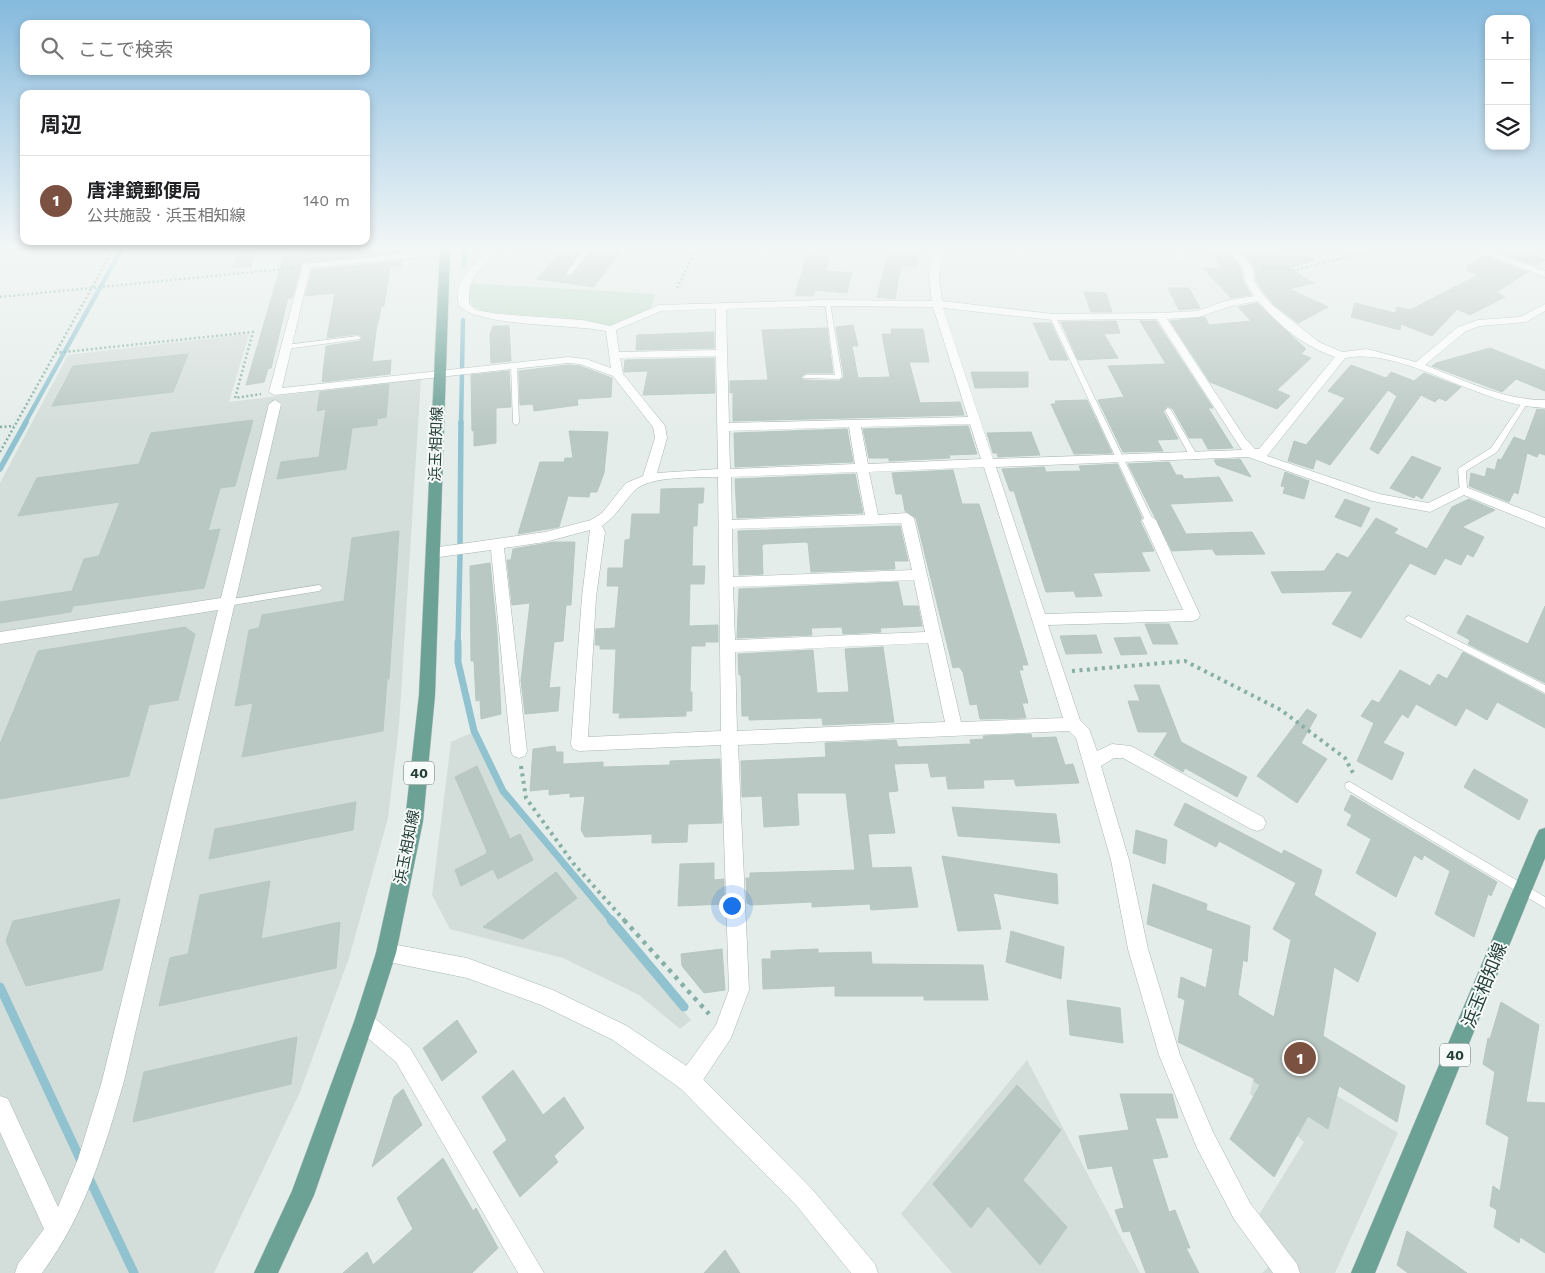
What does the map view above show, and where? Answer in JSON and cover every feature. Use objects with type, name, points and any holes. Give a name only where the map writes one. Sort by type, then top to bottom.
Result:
[{"type":"main road","name":"浜玉相知線","points":[[266,1273],[302,1195],[364,1022],[386,953],[414,821],[427,695],[442,309]]},
{"type":"main road","name":"浜玉相知線","points":[[1364,1273],[1545,836]]},
{"type":"street","points":[[27,1273],[57,1231],[78,1187],[92,1151],[113,1081],[228,602],[295,309]]},
{"type":"street","points":[[470,309],[473,312],[498,317],[582,323],[611,329],[656,309]]},
{"type":"street","points":[[689,1081],[724,1031],[739,990],[729,738],[721,309]]},
{"type":"street","points":[[939,309],[1073,724],[1083,734],[1092,763],[1120,860],[1138,949],[1170,1055],[1205,1140],[1242,1211],[1288,1273]]},
{"type":"street","points":[[985,309],[1053,317],[1160,316],[1199,314],[1212,309]]},
{"type":"street","points":[[1272,309],[1286,324],[1308,340],[1342,355],[1361,352],[1417,366],[1523,404],[1545,404]]},
{"type":"street","points":[[1417,366],[1462,330],[1478,323],[1522,320],[1541,309]]},
{"type":"street","points":[[1160,316],[1241,441],[1253,455],[1377,498],[1430,508],[1463,490],[1545,523]]},
{"type":"street","points":[[611,329],[617,374]]},
{"type":"street","points":[[615,355],[722,353]]},
{"type":"street","points":[[432,553],[545,537],[595,524],[607,516],[631,486],[648,478],[724,473],[1253,455],[1263,453],[1342,355]]},
{"type":"street","points":[[275,398],[439,374],[568,360],[582,361],[617,374],[660,426],[661,438],[648,478]]},
{"type":"street","points":[[723,427],[974,420]]},
{"type":"street","points":[[854,423],[872,519]]},
{"type":"street","points":[[725,525],[907,518],[955,728]]},
{"type":"street","points":[[1040,620],[1193,615],[1149,520]]},
{"type":"street","points":[[595,524],[598,532],[589,597],[579,744],[1073,724]]},
{"type":"street","points":[[497,544],[519,750]]},
{"type":"street","points":[[726,582],[920,575]]},
{"type":"street","points":[[0,638],[228,602]]},
{"type":"street","points":[[727,646],[934,637]]},
{"type":"street","points":[[1092,763],[1112,751],[1125,751],[1257,823]]},
{"type":"street","points":[[386,953],[468,968],[546,997],[620,1033],[689,1081],[804,1197],[866,1273]]},
{"type":"street","points":[[364,1022],[403,1055],[532,1273]]},
{"type":"street","points":[[0,1107],[57,1231]]},
{"type":"lane","points":[[806,377],[839,377],[828,309]]},
{"type":"lane","points":[[1053,317],[1149,520]]},
{"type":"lane","points":[[286,347],[358,338]]},
{"type":"lane","points":[[514,366],[516,423]]},
{"type":"lane","points":[[1463,490],[1462,470],[1494,450],[1523,404]]},
{"type":"lane","points":[[1168,410],[1194,457]]},
{"type":"lane","points":[[228,602],[319,588]]},
{"type":"lane","points":[[1409,619],[1545,689]]},
{"type":"lane","points":[[1350,786],[1545,903]]},
{"type":"path","points":[[0,452],[80,309]]},
{"type":"path","points":[[55,353],[253,332],[235,398],[275,398]]},
{"type":"path","points":[[0,427],[15,426]]},
{"type":"path","points":[[1057,674],[1091,668],[1185,661],[1281,710],[1345,758],[1354,771],[1350,786]]},
{"type":"path","points":[[519,750],[526,798],[573,863],[724,1031]]},
{"type":"shaded area","points":[[249,334],[229,402],[421,378],[399,726],[388,818],[349,958],[300,1092],[214,1273],[0,1273],[0,483],[68,355]]},
{"type":"shaded area","points":[[471,733],[507,802],[691,1020],[680,1029],[639,995],[563,958],[450,929],[432,895],[451,742]]},
{"type":"shaded area","points":[[1259,1048],[1398,1133],[1335,1273],[1262,1273],[1281,1256],[1257,1218],[1304,1142],[1250,1094]]},
{"type":"shaded area","points":[[1027,1060],[1140,1273],[952,1273],[901,1214]]},
{"type":"green space","points":[[479,309],[650,309],[611,326],[589,321],[485,312]]},
{"type":"building","points":[[268,309],[285,309],[271,368],[268,369],[264,382],[246,385]]},
{"type":"building","points":[[332,309],[381,309],[372,362],[391,360],[390,374],[322,382],[326,346],[360,341],[362,337],[358,334],[327,338]]},
{"type":"building","points":[[1090,309],[1111,309],[1112,312],[1091,312]]},
{"type":"building","points":[[1240,309],[1264,309],[1306,349],[1301,354],[1311,358],[1277,390],[1290,396],[1277,409],[1210,382],[1170,321],[1205,317],[1209,325],[1251,321]]},
{"type":"building","points":[[1280,309],[1323,309],[1298,323]]},
{"type":"building","points":[[1353,309],[1381,309],[1395,313],[1396,309],[1457,309],[1432,336],[1401,324],[1400,330],[1351,317]]},
{"type":"building","points":[[1458,309],[1481,309],[1470,315]]},
{"type":"building","points":[[1116,321],[1120,333],[1104,334],[1118,358],[1078,360],[1061,322]]},
{"type":"building","points":[[1140,321],[1156,321],[1213,408],[1208,408],[1233,448],[1208,449],[1202,438],[1189,438],[1173,409],[1167,406],[1163,411],[1178,439],[1157,440],[1163,451],[1123,452],[1098,400],[1124,397],[1108,366],[1166,364]]},
{"type":"building","points":[[1033,323],[1051,323],[1068,360],[1050,360]]},
{"type":"building","points":[[853,325],[858,346],[852,346],[858,378],[890,377],[882,334],[892,334],[891,329],[923,329],[929,362],[909,362],[920,403],[960,402],[964,415],[733,421],[733,392],[730,393],[730,381],[768,380],[762,330],[827,328],[833,373],[806,373],[801,377],[804,380],[839,381],[844,377],[836,327]]},
{"type":"building","points":[[493,326],[509,326],[511,361],[491,363],[490,334]]},
{"type":"building","points":[[714,332],[714,348],[636,350],[637,335]]},
{"type":"building","points":[[1490,348],[1545,370],[1545,391],[1516,379],[1502,392],[1432,366],[1436,363]]},
{"type":"building","points":[[188,354],[173,392],[52,406],[73,366]]},
{"type":"building","points":[[714,358],[715,393],[643,395],[648,371],[624,372],[625,360]]},
{"type":"building","points":[[568,365],[580,366],[612,378],[611,397],[577,399],[578,405],[534,411],[533,404],[520,405],[519,371]]},
{"type":"building","points":[[1351,365],[1386,378],[1391,372],[1414,381],[1424,373],[1461,387],[1446,401],[1439,398],[1435,402],[1421,395],[1378,454],[1370,449],[1397,396],[1388,390],[1330,465],[1316,459],[1313,469],[1288,461],[1294,441],[1306,445],[1345,398],[1328,391]]},
{"type":"building","points":[[509,371],[511,407],[496,408],[496,443],[474,446],[471,375]]},
{"type":"building","points":[[971,372],[1028,372],[1028,387],[975,388]]},
{"type":"building","points":[[389,384],[386,417],[377,419],[377,425],[352,428],[346,469],[277,479],[281,462],[319,457],[326,409],[317,411],[320,392]]},
{"type":"building","points":[[1087,400],[1112,453],[1074,454],[1051,404],[1056,404],[1055,401]]},
{"type":"building","points":[[1537,409],[1545,410],[1545,455],[1539,453],[1537,457],[1527,453],[1518,494],[1514,492],[1509,502],[1469,486],[1471,473],[1485,477],[1487,468],[1495,470],[1498,459],[1501,460],[1514,437],[1525,441]]},
{"type":"building","points":[[253,420],[235,486],[220,488],[208,531],[220,529],[204,588],[73,606],[71,612],[0,623],[0,602],[72,591],[84,559],[99,556],[120,502],[18,516],[37,478],[139,464],[151,433]]},
{"type":"building","points":[[968,426],[977,454],[949,455],[950,458],[889,461],[889,458],[869,458],[863,429]]},
{"type":"building","points":[[847,429],[853,462],[735,467],[734,433]]},
{"type":"building","points":[[569,431],[608,432],[604,473],[597,492],[590,492],[589,497],[568,496],[559,527],[518,534],[540,462],[564,462],[565,458],[573,458]]},
{"type":"building","points":[[1031,432],[1040,455],[998,457],[997,453],[993,453],[987,433]]},
{"type":"building","points":[[1412,456],[1441,468],[1422,499],[1416,495],[1414,498],[1390,488]]},
{"type":"building","points":[[1240,459],[1251,477],[1217,465],[1214,460]]},
{"type":"building","points":[[1169,462],[1176,475],[1182,475],[1184,479],[1219,477],[1233,501],[1170,504],[1186,534],[1252,532],[1265,554],[1216,555],[1212,549],[1172,551],[1128,464]]},
{"type":"building","points":[[1117,464],[1142,518],[1140,521],[1154,551],[1141,552],[1150,571],[1093,573],[1102,596],[1076,597],[1074,591],[1046,592],[1014,491],[1010,491],[1002,469],[1044,467],[1046,472],[1081,471],[1079,466]]},
{"type":"building","points":[[953,470],[962,504],[979,504],[1023,648],[1028,665],[1022,665],[1023,670],[1019,670],[1028,703],[1022,703],[1026,718],[980,719],[977,704],[970,705],[963,672],[959,667],[953,668],[916,518],[905,511],[902,494],[896,494],[892,473]]},
{"type":"building","points":[[1285,472],[1309,481],[1304,499],[1283,493],[1285,487],[1281,486]]},
{"type":"building","points":[[855,474],[863,513],[737,518],[735,479]]},
{"type":"building","points":[[704,488],[703,503],[698,503],[697,526],[693,526],[692,566],[705,566],[704,584],[690,584],[689,626],[718,625],[718,642],[705,642],[705,646],[691,646],[690,692],[692,692],[692,711],[686,711],[686,716],[619,718],[620,713],[613,713],[616,649],[600,649],[600,645],[595,645],[596,629],[615,628],[619,586],[607,586],[608,568],[623,568],[625,540],[630,539],[632,514],[660,514],[661,489]]},
{"type":"building","points":[[1345,499],[1370,508],[1361,527],[1335,517]]},
{"type":"building","points":[[1469,499],[1495,510],[1462,527],[1484,537],[1473,557],[1467,554],[1461,565],[1445,558],[1435,575],[1410,563],[1361,638],[1332,624],[1353,591],[1282,593],[1271,572],[1324,571],[1337,553],[1348,558],[1376,518],[1398,529],[1394,533],[1427,549],[1452,507]]},
{"type":"building","points":[[900,526],[908,561],[894,561],[895,569],[811,572],[808,543],[805,542],[764,544],[762,546],[763,574],[739,575],[738,531]]},
{"type":"building","points":[[399,531],[389,679],[387,679],[383,731],[242,757],[253,703],[235,706],[249,630],[259,628],[262,615],[344,601],[352,538]]},
{"type":"building","points":[[554,542],[575,542],[571,605],[566,605],[563,641],[554,642],[549,688],[560,687],[558,711],[525,714],[521,680],[530,603],[512,605],[507,560],[511,560],[513,549]]},
{"type":"building","points":[[490,563],[497,633],[501,714],[481,719],[480,700],[476,701],[474,661],[471,661],[470,566]]},
{"type":"building","points":[[898,582],[903,606],[918,606],[922,626],[880,628],[881,632],[843,634],[842,627],[811,628],[812,635],[737,638],[739,589]]},
{"type":"building","points":[[1545,606],[1545,683],[1468,644],[1470,640],[1457,633],[1467,615],[1528,644]]},
{"type":"building","points":[[1145,624],[1169,624],[1178,644],[1153,644]]},
{"type":"building","points":[[185,627],[195,634],[178,700],[149,705],[129,776],[0,799],[0,744],[38,651]]},
{"type":"building","points":[[1096,635],[1102,653],[1066,654],[1060,636]]},
{"type":"building","points":[[1140,637],[1147,654],[1121,655],[1114,638]]},
{"type":"building","points":[[883,647],[894,722],[823,725],[822,718],[749,720],[749,716],[742,716],[741,675],[739,675],[738,654],[813,650],[817,693],[849,692],[845,649]]},
{"type":"building","points":[[1463,652],[1545,695],[1545,728],[1497,702],[1487,720],[1466,708],[1456,726],[1416,704],[1408,718],[1402,714],[1383,743],[1404,753],[1392,780],[1357,761],[1374,723],[1361,716],[1372,700],[1379,703],[1400,670],[1430,686],[1438,674],[1447,679]]},
{"type":"building","points":[[1134,685],[1159,685],[1181,742],[1247,777],[1237,797],[1185,768],[1183,772],[1154,755],[1168,732],[1138,732],[1128,701],[1140,701]]},
{"type":"building","points":[[1307,709],[1317,715],[1301,743],[1327,759],[1297,803],[1257,776]]},
{"type":"building","points":[[1031,734],[1032,738],[1056,737],[1065,765],[1073,764],[1079,783],[1016,786],[1014,779],[983,780],[984,788],[948,789],[946,776],[931,777],[928,763],[894,764],[898,791],[888,792],[895,833],[868,834],[872,868],[911,867],[918,907],[871,910],[870,904],[812,907],[812,902],[751,905],[747,903],[746,878],[750,878],[750,873],[855,870],[846,793],[797,793],[799,825],[764,827],[762,796],[742,797],[741,761],[826,757],[825,743],[896,740],[898,747],[971,744],[970,740],[984,739],[983,736]]},
{"type":"building","points":[[555,746],[556,752],[563,752],[563,764],[603,762],[603,767],[670,765],[670,761],[720,759],[722,823],[688,824],[687,842],[652,843],[652,834],[585,837],[581,830],[585,796],[570,797],[570,793],[549,795],[549,789],[530,791],[533,749]]},
{"type":"building","points":[[477,766],[510,839],[520,834],[533,860],[498,879],[493,869],[461,886],[455,870],[486,854],[487,851],[455,777]]},
{"type":"building","points":[[1474,769],[1528,800],[1519,820],[1464,787]]},
{"type":"building","points":[[1351,795],[1497,882],[1491,896],[1488,894],[1474,937],[1435,914],[1450,871],[1424,855],[1422,860],[1414,855],[1396,897],[1356,873],[1371,839],[1347,825],[1352,815],[1344,810]]},
{"type":"building","points":[[356,802],[353,830],[209,859],[215,829]]},
{"type":"building","points":[[1185,803],[1282,854],[1284,850],[1322,870],[1314,895],[1376,933],[1358,982],[1334,967],[1323,1036],[1405,1086],[1397,1122],[1339,1086],[1328,1129],[1308,1116],[1274,1177],[1230,1139],[1260,1085],[1254,1081],[1255,1079],[1178,1042],[1185,1000],[1178,997],[1181,977],[1206,988],[1213,949],[1147,924],[1153,884],[1207,904],[1206,910],[1250,926],[1247,962],[1243,960],[1238,995],[1274,1017],[1291,940],[1273,929],[1296,883],[1219,841],[1216,847],[1174,825]]},
{"type":"building","points":[[952,807],[1056,814],[1060,843],[958,836]]},
{"type":"building","points":[[1136,830],[1167,840],[1165,864],[1133,853]]},
{"type":"building","points":[[942,856],[1057,874],[1058,904],[993,893],[1001,929],[958,931]]},
{"type":"building","points":[[714,863],[714,880],[724,879],[724,904],[678,906],[680,864]]},
{"type":"building","points":[[556,872],[577,898],[523,939],[483,927]]},
{"type":"building","points":[[270,881],[261,939],[340,922],[336,968],[159,1006],[170,958],[188,954],[200,895]]},
{"type":"building","points":[[120,899],[102,970],[26,986],[6,941],[13,921]]},
{"type":"building","points":[[1011,931],[1064,947],[1061,979],[1006,962]]},
{"type":"building","points":[[722,949],[725,990],[704,993],[682,966],[681,954]]},
{"type":"building","points":[[818,949],[818,953],[871,952],[872,964],[983,965],[988,1000],[924,1000],[924,996],[835,996],[835,986],[763,989],[762,959],[771,959],[771,951]]},
{"type":"building","points":[[1067,1000],[1120,1008],[1123,1043],[1070,1035]]},
{"type":"building","points":[[1501,1002],[1539,1025],[1526,1102],[1545,1103],[1545,1253],[1520,1237],[1519,1243],[1494,1227],[1497,1210],[1490,1206],[1493,1186],[1500,1191],[1509,1137],[1486,1124],[1495,1072],[1483,1064],[1488,1038],[1490,1039]]},
{"type":"building","points":[[457,1020],[477,1052],[442,1081],[423,1048]]},
{"type":"building","points":[[297,1037],[291,1084],[133,1122],[144,1072]]},
{"type":"building","points":[[513,1070],[543,1115],[564,1097],[584,1128],[554,1156],[558,1162],[520,1197],[493,1152],[507,1140],[482,1097]]},
{"type":"building","points":[[1017,1085],[1061,1130],[1023,1180],[1067,1227],[1040,1265],[988,1206],[971,1228],[933,1184]]},
{"type":"building","points":[[403,1089],[422,1125],[372,1167],[394,1097]]},
{"type":"building","points":[[1120,1094],[1172,1094],[1178,1118],[1155,1118],[1168,1157],[1152,1159],[1169,1212],[1175,1210],[1190,1248],[1186,1248],[1199,1273],[1146,1273],[1130,1231],[1123,1232],[1115,1210],[1124,1208],[1112,1166],[1088,1169],[1079,1136],[1129,1130]]},
{"type":"building","points":[[443,1158],[473,1211],[476,1208],[498,1248],[472,1273],[343,1273],[367,1252],[373,1265],[413,1229],[397,1198]]},
{"type":"building","points":[[1407,1231],[1467,1273],[1408,1273],[1397,1265]]},
{"type":"building","points":[[725,1250],[740,1273],[704,1273]]},
{"type":"waterway","points":[[25,423],[88,309]]},
{"type":"waterway","points":[[462,368],[463,320]]},
{"type":"waterway","points":[[461,423],[462,374]]},
{"type":"waterway","points":[[0,469],[26,422]]},
{"type":"waterway","points":[[460,543],[461,422]]},
{"type":"waterway","points":[[458,643],[460,555]]},
{"type":"waterway","points":[[458,643],[458,662],[474,731],[503,791],[612,921]]},
{"type":"waterway","points":[[611,920],[684,1007]]},
{"type":"waterway","points":[[0,987],[82,1163]]},
{"type":"waterway","points":[[87,1174],[134,1273]]},
{"type":"place","name":"唐津鏡郵便局","points":[[1300,1058]]}]
